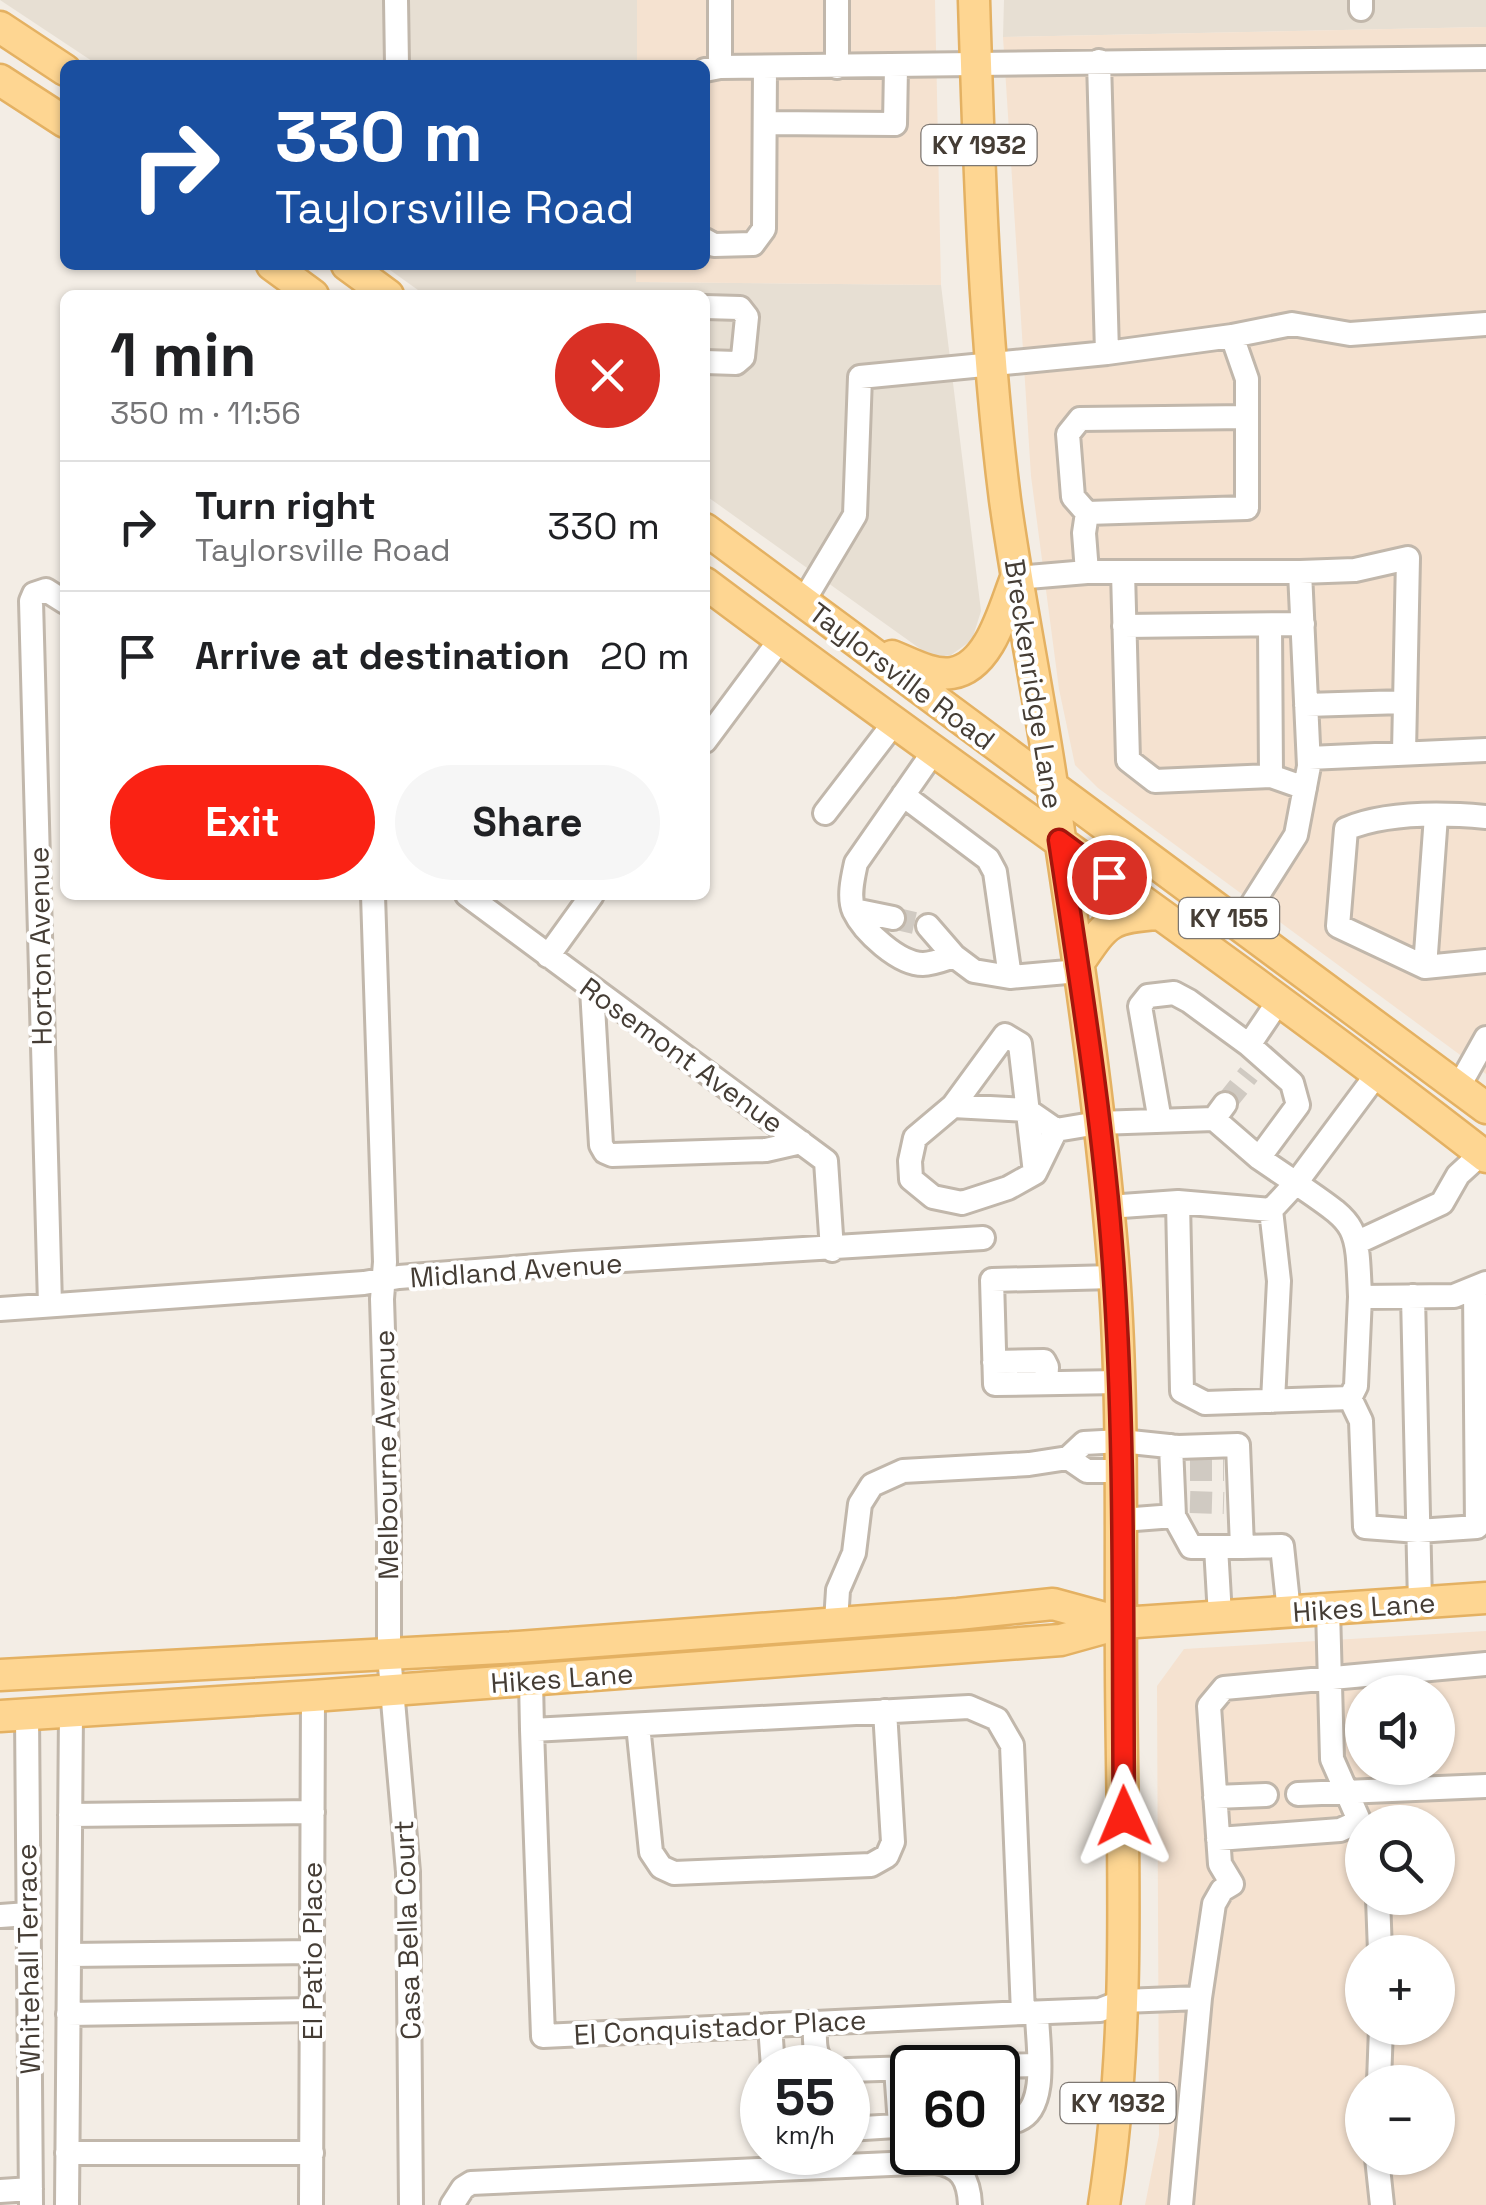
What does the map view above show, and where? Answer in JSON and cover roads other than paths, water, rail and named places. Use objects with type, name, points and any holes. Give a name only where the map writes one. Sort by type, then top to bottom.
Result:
[{"type":"main road","name":"Breckenridge Lane","points":[[974,0],[984,287],[991,363],[1016,578],[1053,789],[1078,967],[1114,1277],[1122,1520],[1123,2001],[1116,2130],[1104,2205]]},
{"type":"main road","points":[[0,27],[60,67]]},
{"type":"main road","points":[[0,80],[60,119]]},
{"type":"main road","points":[[279,270],[306,290]]},
{"type":"main road","points":[[354,270],[381,290]]},
{"type":"main road","name":"Taylorsville Road","points":[[710,533],[1486,1108]]},
{"type":"main road","points":[[856,642],[929,670],[952,673],[970,665],[988,646],[1016,578]]},
{"type":"main road","name":"Taylorsville Road","points":[[710,587],[1484,1155]]},
{"type":"main road","points":[[1078,967],[1101,930],[1121,916],[1159,914]]},
{"type":"main road","name":"Hikes Lane","points":[[14,1715],[1061,1640],[1122,1623],[1486,1598]]},
{"type":"main road","name":"Hikes Lane","points":[[0,1675],[389,1655],[1054,1604],[1122,1623]]},
{"type":"street","points":[[396,0],[397,60]]},
{"type":"street","points":[[720,0],[713,68],[1486,58]]},
{"type":"street","points":[[836,67],[837,0]]},
{"type":"street","points":[[1099,62],[1107,353]]},
{"type":"street","points":[[710,242],[753,244],[764,229],[765,66]]},
{"type":"street","points":[[765,123],[895,124],[896,66]]},
{"type":"street","points":[[710,307],[740,308],[747,317],[742,356],[736,363],[710,362]]},
{"type":"street","points":[[803,602],[854,515],[860,377],[1107,353],[1292,324],[1350,334],[1486,324]]},
{"type":"street","points":[[1087,513],[1247,508],[1247,379],[1232,336]]},
{"type":"street","points":[[1087,513],[1073,497],[1068,434],[1080,419],[1247,417]]},
{"type":"street","points":[[1087,513],[1087,572]]},
{"type":"street","points":[[1016,578],[1087,572],[1355,570],[1408,558],[1404,752]]},
{"type":"street","points":[[1123,572],[1128,760],[1155,780],[1271,776],[1305,788]]},
{"type":"street","points":[[1239,926],[1296,835],[1305,788],[1309,758],[1300,572]]},
{"type":"street","name":"Horton Avenue","points":[[50,1305],[32,602],[40,591],[46,590],[60,599]]},
{"type":"street","points":[[1270,624],[1271,776]]},
{"type":"street","points":[[1124,626],[1302,624]]},
{"type":"street","points":[[710,734],[780,640]]},
{"type":"street","points":[[1306,706],[1404,702]]},
{"type":"street","points":[[825,814],[894,724]]},
{"type":"street","points":[[934,750],[856,863],[852,883],[854,910],[900,960],[924,964],[954,956]]},
{"type":"street","points":[[1309,758],[1486,750]]},
{"type":"street","points":[[903,795],[988,859],[995,872],[1010,977]]},
{"type":"street","points":[[1425,967],[1436,816]]},
{"type":"street","points":[[1486,817],[1366,821],[1346,829],[1338,926],[1425,967],[1486,961]]},
{"type":"street","name":"Melbourne Avenue","points":[[373,900],[385,1262],[389,1655]]},
{"type":"street","name":"Rosemont Avenue","points":[[474,900],[826,1162],[832,1250]]},
{"type":"street","points":[[548,956],[588,900]]},
{"type":"street","points":[[854,910],[893,918]]},
{"type":"street","points":[[928,926],[954,956],[974,971],[1010,977],[1078,967]]},
{"type":"street","points":[[592,989],[605,1152],[766,1150],[801,1142]]},
{"type":"street","points":[[1160,1121],[1140,1006],[1148,996],[1174,994],[1189,1000],[1253,1059],[1292,1083],[1298,1105],[1259,1158]]},
{"type":"street","points":[[1253,1059],[1278,1002]]},
{"type":"street","points":[[1035,1173],[1020,1044],[1005,1035],[953,1106],[915,1138],[910,1160],[911,1180],[933,1197],[962,1202],[1008,1188],[1035,1173],[1056,1130]]},
{"type":"street","points":[[1458,1088],[1486,1038]]},
{"type":"street","points":[[1273,1402],[1279,1282],[1271,1210],[1377,1074]]},
{"type":"street","points":[[953,1106],[1027,1110],[1056,1130],[1098,1122],[1160,1121],[1219,1112],[1259,1158],[1346,1218],[1358,1242],[1356,1386],[1350,1398]]},
{"type":"street","points":[[1358,1242],[1442,1203],[1458,1174],[1484,1155]]},
{"type":"street","points":[[1108,1207],[1178,1202],[1271,1210]]},
{"type":"street","points":[[1178,1202],[1182,1392],[1205,1403],[1350,1398]]},
{"type":"street","name":"Midland Avenue","points":[[0,1309],[575,1264],[984,1238]]},
{"type":"street","points":[[1114,1277],[992,1280],[995,1384],[1119,1382]]},
{"type":"street","points":[[1350,1398],[1361,1421],[1365,1526],[1418,1530],[1477,1526],[1480,1286],[1454,1296],[1360,1297]]},
{"type":"street","points":[[1413,1296],[1420,1602]]},
{"type":"street","points":[[836,1622],[838,1590],[854,1553],[860,1504],[872,1485],[903,1471],[1029,1464],[1068,1458],[1084,1444],[1121,1456],[1170,1446],[1238,1446],[1232,1470],[1232,1503],[1242,1547]]},
{"type":"street","points":[[1170,1446],[1181,1470],[1179,1506],[1191,1547],[1282,1546],[1289,1612]]},
{"type":"street","points":[[1122,1520],[1179,1506]]},
{"type":"street","points":[[1216,1547],[1220,1616]]},
{"type":"street","points":[[1328,1609],[1332,1759],[1352,1805]]},
{"type":"street","name":"Casa Bella Court","points":[[389,1655],[408,1872],[411,2205]]},
{"type":"street","points":[[1182,2205],[1200,1998],[1214,1904],[1222,1890],[1232,1884],[1220,1864],[1209,1706],[1224,1688],[1486,1664]]},
{"type":"street","name":"El Conquistador Place","points":[[531,1680],[542,2036],[1100,2010],[1123,2001],[1200,1998]]},
{"type":"street","name":"El Patio Place","points":[[312,2205],[313,1696]]},
{"type":"street","points":[[532,1730],[969,1707],[996,1719],[1006,1732],[1014,1758],[1030,2013],[1038,2064],[1039,2094],[1030,2112],[1020,2119]]},
{"type":"street","points":[[67,2205],[71,1711]]},
{"type":"street","points":[[638,1724],[651,1852],[661,1867],[674,1874],[871,1864],[887,1856],[893,1842],[886,1711]]},
{"type":"street","name":"Whitehall Terrace","points":[[14,1715],[28,1914],[31,2197]]},
{"type":"street","points":[[1298,1794],[1486,1786]]},
{"type":"street","points":[[1215,1797],[1266,1795]]},
{"type":"street","points":[[70,1815],[312,1812]]},
{"type":"street","points":[[1218,1839],[1345,1829]]},
{"type":"street","points":[[0,1916],[28,1914]]},
{"type":"street","points":[[69,1954],[312,1952]]},
{"type":"street","points":[[68,2014],[312,2010]]},
{"type":"street","points":[[815,2023],[815,2045]]},
{"type":"street","points":[[770,2025],[771,2045]]},
{"type":"street","points":[[1020,2065],[1038,2064]]},
{"type":"street","points":[[67,2153],[312,2153]]},
{"type":"street","points":[[452,2205],[471,2183],[934,2162],[950,2164],[964,2176],[970,2205]]},
{"type":"street","points":[[1377,2175],[1382,2205]]},
{"type":"street","points":[[0,2191],[31,2197]]},
{"type":"tunnel","points":[[893,918],[928,926]]},
{"type":"tunnel","points":[[1225,1104],[1249,1074]]},
{"type":"tunnel","points":[[1190,1470],[1224,1470]]},
{"type":"tunnel","points":[[1190,1502],[1224,1503]]}]
